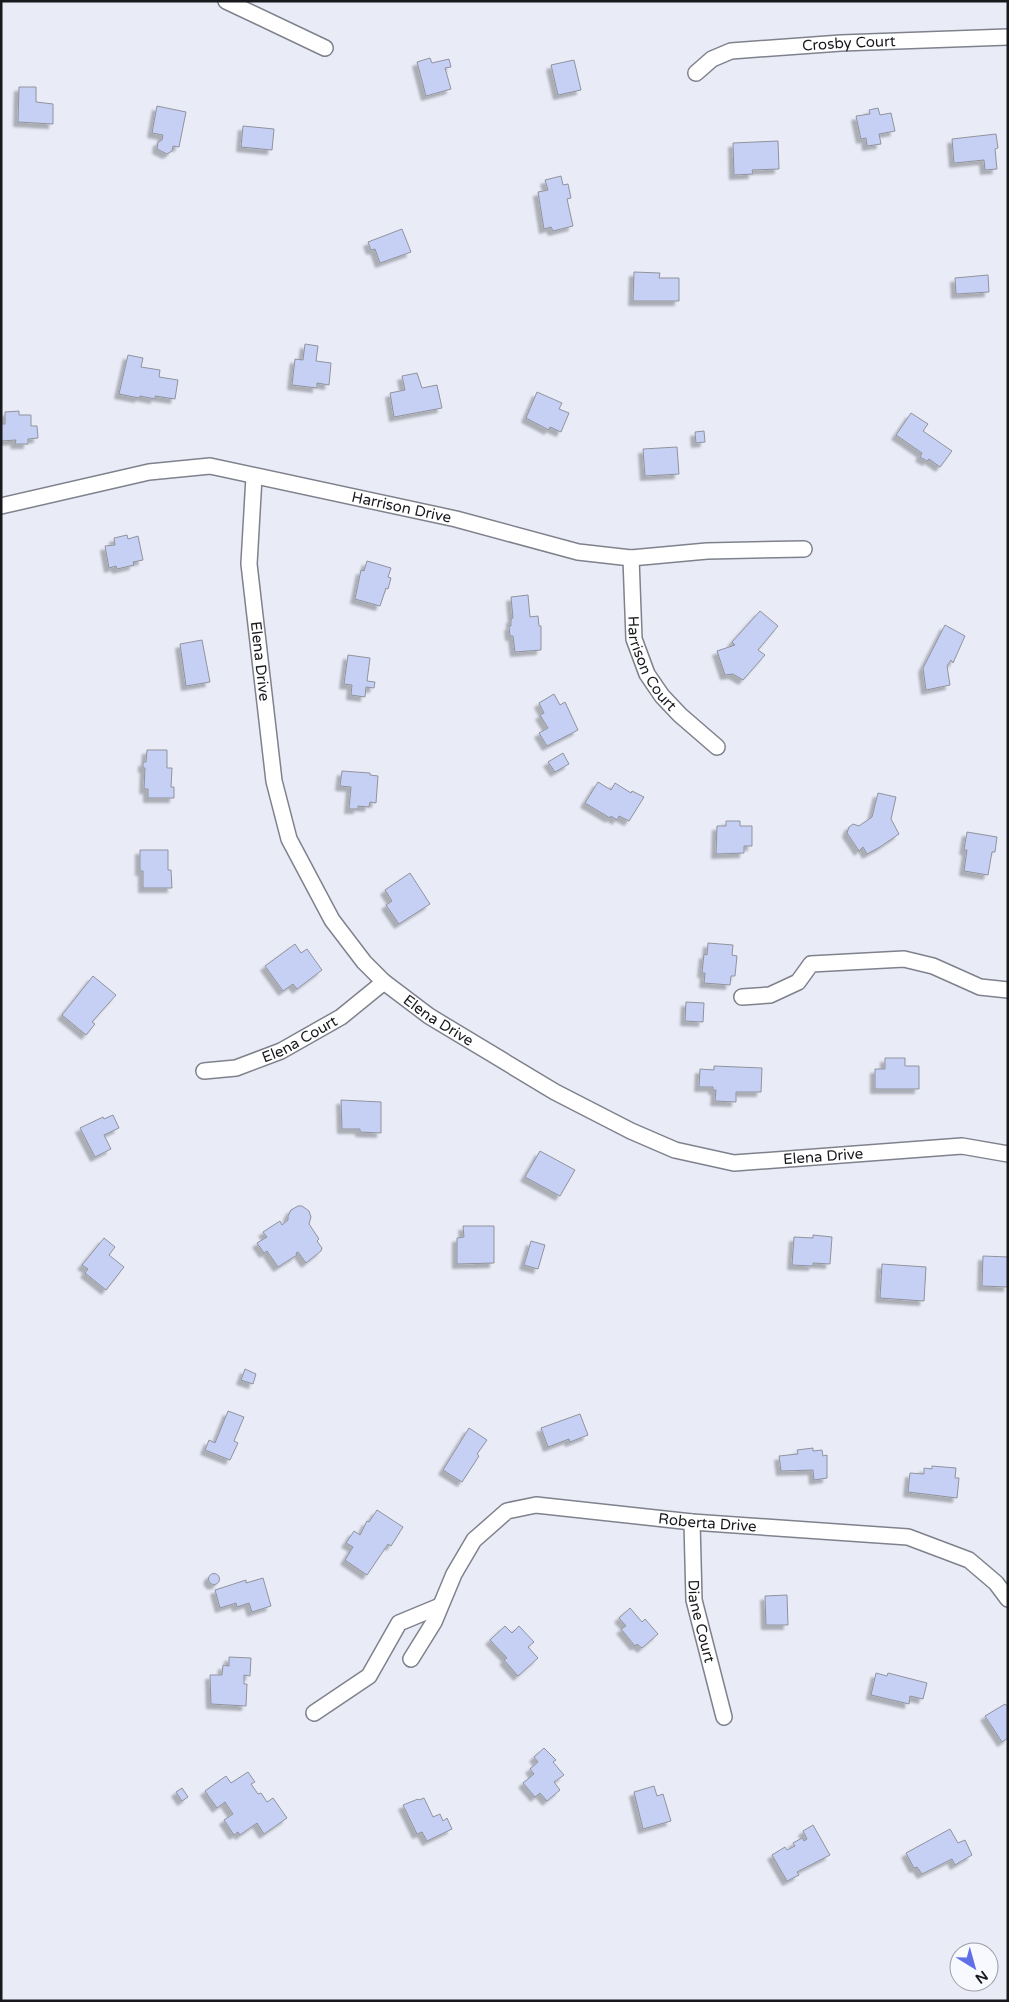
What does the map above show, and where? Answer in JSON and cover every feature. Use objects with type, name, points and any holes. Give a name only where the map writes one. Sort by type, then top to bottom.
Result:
[{"type":"street","points":[[226,1],[325,48]]},
{"type":"street","name":"Crosby Court","points":[[696,73],[712,59],[731,51],[841,43],[1008,36]]},
{"type":"street","name":"Harrison Drive","points":[[1,506],[149,472],[210,466],[456,519],[578,552],[631,558],[707,551],[804,549]]},
{"type":"street","name":"Elena Drive","points":[[254,476],[249,564],[274,781],[288,839],[332,920],[364,962],[384,982],[429,1016],[555,1092],[631,1131],[675,1150],[734,1163],[962,1146],[1008,1154]]},
{"type":"street","name":"Harrison Court","points":[[631,558],[634,639],[647,674],[662,696],[718,747]]},
{"type":"street","points":[[742,997],[770,995],[798,982],[811,964],[904,959],[933,966],[980,987],[1008,990]]},
{"type":"street","name":"Elena Court","points":[[204,1072],[236,1068],[281,1051],[341,1017],[384,982]]},
{"type":"street","name":"Roberta Drive","points":[[411,1659],[434,1622],[454,1574],[474,1540],[507,1511],[536,1504],[692,1522],[908,1537],[969,1560],[996,1584],[1008,1600]]},
{"type":"street","name":"Diane Court","points":[[692,1522],[694,1600],[724,1717]]},
{"type":"street","points":[[314,1713],[369,1676],[399,1623],[440,1606]]},
{"type":"building","points":[[430,58],[432,63],[449,59],[451,67],[445,68],[451,89],[426,96],[417,62]]},
{"type":"building","points":[[574,60],[581,90],[558,95],[551,65]]},
{"type":"building","points":[[19,87],[36,87],[36,102],[53,104],[53,124],[18,122]]},
{"type":"building","points":[[157,106],[186,112],[179,147],[173,146],[172,151],[167,154],[157,149],[158,142],[162,140],[163,135],[152,133]]},
{"type":"building","points":[[878,108],[880,115],[891,113],[895,131],[879,134],[881,144],[867,146],[866,138],[861,139],[856,116],[870,114],[869,110]]},
{"type":"building","points":[[243,126],[274,129],[272,150],[241,147]]},
{"type":"building","points":[[996,134],[998,148],[995,149],[997,169],[985,170],[984,160],[954,163],[952,139]]},
{"type":"building","points":[[778,141],[779,169],[752,170],[753,174],[734,175],[733,143]]},
{"type":"building","points":[[561,176],[563,185],[568,184],[571,198],[567,199],[573,226],[553,231],[551,227],[544,229],[538,192],[548,190],[545,180]]},
{"type":"building","points":[[402,229],[411,252],[380,263],[375,249],[371,250],[368,242]]},
{"type":"building","points":[[634,272],[660,273],[659,278],[679,278],[679,301],[633,301]]},
{"type":"building","points":[[988,275],[989,292],[956,294],[955,278]]},
{"type":"building","points":[[305,344],[318,346],[316,361],[331,363],[329,385],[317,383],[317,388],[292,385],[295,359],[303,360]]},
{"type":"building","points":[[128,355],[143,358],[141,367],[160,370],[159,377],[178,380],[175,399],[155,396],[155,399],[140,396],[139,398],[119,394]]},
{"type":"building","points":[[417,373],[422,388],[437,385],[442,408],[394,417],[390,393],[405,390],[402,376]]},
{"type":"building","points":[[537,392],[562,403],[559,409],[569,413],[561,432],[550,427],[549,430],[526,418]]},
{"type":"building","points":[[19,411],[19,415],[31,415],[31,426],[37,426],[38,438],[28,439],[28,444],[15,444],[16,440],[1,441],[1,424],[5,424],[5,412]]},
{"type":"building","points":[[911,413],[928,424],[923,431],[952,451],[940,467],[929,459],[927,461],[920,457],[922,453],[896,435]]},
{"type":"building","points":[[704,431],[705,442],[696,443],[695,432]]},
{"type":"building","points":[[677,447],[679,474],[645,476],[643,449]]},
{"type":"building","points":[[127,535],[128,539],[138,536],[143,560],[133,562],[134,565],[117,569],[116,566],[109,568],[105,546],[115,545],[114,538]]},
{"type":"building","points":[[367,561],[391,568],[388,577],[391,578],[388,589],[386,588],[380,606],[355,599],[361,570],[364,571]]},
{"type":"building","points":[[528,595],[530,617],[538,616],[539,626],[541,626],[541,650],[515,652],[513,636],[510,636],[509,626],[511,626],[511,619],[513,618],[511,597]]},
{"type":"building","points":[[760,611],[778,626],[758,650],[765,655],[743,680],[733,674],[725,675],[717,651],[735,645],[732,642]]},
{"type":"building","points":[[945,625],[965,636],[953,663],[951,660],[947,666],[950,685],[926,690],[923,668]]},
{"type":"building","points":[[202,640],[210,682],[186,686],[180,644]]},
{"type":"building","points":[[348,655],[370,658],[367,681],[375,682],[374,688],[366,687],[365,697],[351,695],[352,685],[344,684]]},
{"type":"building","points":[[554,694],[560,705],[565,702],[578,730],[547,746],[539,733],[548,728],[540,715],[544,713],[539,703]]},
{"type":"building","points":[[147,750],[167,750],[167,768],[172,768],[171,787],[174,787],[174,798],[148,798],[148,789],[144,789],[145,768],[143,768],[143,762],[146,762]]},
{"type":"building","points":[[563,753],[569,764],[555,772],[548,762]]},
{"type":"building","points":[[342,771],[370,773],[370,775],[378,776],[376,803],[370,802],[369,807],[358,806],[358,809],[349,809],[351,787],[340,786]]},
{"type":"building","points":[[598,782],[611,790],[615,783],[631,793],[632,791],[644,797],[629,821],[619,816],[617,820],[611,816],[610,818],[585,803]]},
{"type":"building","points":[[878,793],[896,797],[891,819],[899,834],[867,854],[863,847],[859,851],[847,833],[849,827],[853,824],[859,826],[872,817]]},
{"type":"building","points":[[726,821],[740,821],[740,826],[752,826],[752,846],[744,846],[744,853],[716,854],[717,826],[726,826]]},
{"type":"building","points":[[967,832],[997,837],[995,852],[992,852],[988,875],[964,871],[967,850],[964,850]]},
{"type":"building","points":[[140,850],[168,850],[168,870],[171,870],[172,888],[143,888],[143,871],[140,871]]},
{"type":"building","points":[[410,873],[430,904],[399,924],[386,905],[392,901],[385,890]]},
{"type":"building","points":[[708,943],[733,945],[732,955],[737,956],[735,976],[731,976],[730,985],[704,983],[705,973],[702,973],[704,954],[707,955]]},
{"type":"building","points":[[295,944],[301,953],[307,949],[322,970],[297,989],[293,984],[283,991],[265,966]]},
{"type":"building","points":[[93,976],[116,995],[92,1022],[95,1024],[86,1035],[62,1015]]},
{"type":"building","points":[[686,1002],[704,1003],[703,1022],[685,1021]]},
{"type":"building","points":[[885,1058],[905,1058],[905,1066],[919,1066],[919,1089],[875,1089],[875,1069],[885,1069]]},
{"type":"building","points":[[714,1066],[762,1068],[761,1092],[736,1092],[736,1102],[715,1101],[716,1090],[713,1090],[713,1087],[699,1087],[700,1069],[714,1070]]},
{"type":"building","points":[[341,1100],[381,1102],[381,1133],[360,1132],[360,1129],[342,1129]]},
{"type":"building","points":[[113,1115],[119,1128],[104,1135],[111,1149],[95,1157],[80,1128],[103,1117],[104,1119]]},
{"type":"building","points":[[540,1151],[575,1170],[560,1196],[525,1177]]},
{"type":"building","points":[[302,1206],[309,1211],[311,1217],[309,1224],[319,1239],[317,1241],[322,1248],[321,1251],[306,1263],[298,1252],[296,1253],[297,1255],[278,1267],[267,1251],[264,1253],[257,1243],[267,1237],[263,1232],[280,1221],[282,1225],[288,1220],[291,1210]]},
{"type":"building","points":[[463,1226],[494,1226],[494,1263],[457,1264],[457,1238],[464,1237]]},
{"type":"building","points":[[813,1235],[832,1237],[830,1264],[813,1263],[813,1266],[792,1265],[794,1237],[813,1238]]},
{"type":"building","points":[[104,1238],[115,1247],[109,1255],[124,1267],[106,1290],[85,1273],[88,1269],[82,1265]]},
{"type":"building","points":[[531,1241],[545,1245],[538,1269],[524,1265]]},
{"type":"building","points":[[983,1256],[1008,1257],[1008,1287],[982,1286]]},
{"type":"building","points":[[882,1264],[926,1267],[924,1301],[880,1298]]},
{"type":"building","points":[[245,1369],[256,1374],[253,1384],[241,1380]]},
{"type":"building","points":[[228,1411],[244,1417],[234,1441],[238,1443],[230,1460],[205,1450],[209,1440],[215,1443]]},
{"type":"building","points":[[580,1414],[588,1435],[570,1442],[569,1439],[548,1447],[541,1428]]},
{"type":"building","points":[[469,1428],[487,1440],[462,1482],[443,1470]]},
{"type":"building","points":[[813,1448],[813,1451],[822,1450],[823,1456],[827,1455],[827,1478],[814,1480],[813,1470],[781,1471],[779,1456],[798,1454],[797,1450]]},
{"type":"building","points":[[932,1466],[956,1468],[955,1478],[959,1478],[957,1498],[908,1492],[910,1473],[924,1474],[924,1468],[932,1469]]},
{"type":"building","points":[[377,1510],[403,1527],[391,1546],[388,1544],[367,1575],[345,1560],[353,1547],[346,1543],[354,1531],[360,1535],[367,1521],[369,1522]]},
{"type":"building","points":[[214,1573],[220,1579],[214,1585],[208,1579]]},
{"type":"building","points":[[263,1578],[271,1606],[252,1612],[249,1603],[237,1607],[236,1603],[220,1608],[215,1590],[246,1580],[246,1583]]},
{"type":"building","points":[[787,1595],[788,1625],[766,1625],[765,1596]]},
{"type":"building","points":[[630,1608],[642,1622],[645,1619],[658,1634],[642,1648],[637,1644],[635,1646],[621,1629],[626,1626],[619,1618]]},
{"type":"building","points":[[505,1626],[512,1633],[519,1626],[534,1642],[528,1647],[538,1658],[518,1676],[504,1660],[507,1658],[490,1640]]},
{"type":"building","points":[[229,1657],[251,1658],[250,1676],[244,1675],[244,1684],[247,1684],[246,1706],[211,1704],[210,1675],[222,1675],[223,1665],[229,1666]]},
{"type":"building","points":[[876,1673],[887,1676],[888,1673],[927,1683],[923,1699],[910,1696],[909,1704],[871,1695]]},
{"type":"building","points":[[1005,1704],[1008,1707],[1008,1738],[1002,1742],[985,1716]]},
{"type":"building","points":[[544,1748],[556,1760],[553,1762],[564,1775],[554,1782],[560,1790],[547,1801],[540,1793],[535,1797],[523,1783],[534,1774],[530,1769],[538,1762],[534,1757]]},
{"type":"building","points":[[248,1772],[255,1782],[251,1784],[258,1794],[261,1793],[267,1802],[273,1798],[287,1818],[264,1834],[257,1823],[240,1835],[238,1832],[234,1835],[224,1820],[233,1814],[225,1802],[217,1808],[205,1791],[226,1776],[231,1783]]},
{"type":"building","points":[[654,1786],[657,1796],[663,1794],[671,1821],[643,1829],[634,1792]]},
{"type":"building","points":[[182,1788],[188,1797],[182,1801],[176,1792]]},
{"type":"building","points":[[424,1798],[433,1817],[440,1814],[443,1821],[447,1818],[452,1829],[427,1841],[422,1832],[417,1834],[403,1805]]},
{"type":"building","points":[[813,1825],[830,1855],[797,1872],[799,1875],[787,1881],[772,1855],[785,1847],[787,1850],[795,1846],[793,1843],[802,1838],[804,1841],[807,1839],[803,1831]]},
{"type":"building","points":[[950,1829],[958,1843],[965,1840],[972,1855],[955,1865],[952,1859],[922,1874],[917,1867],[914,1868],[906,1853]]}]
